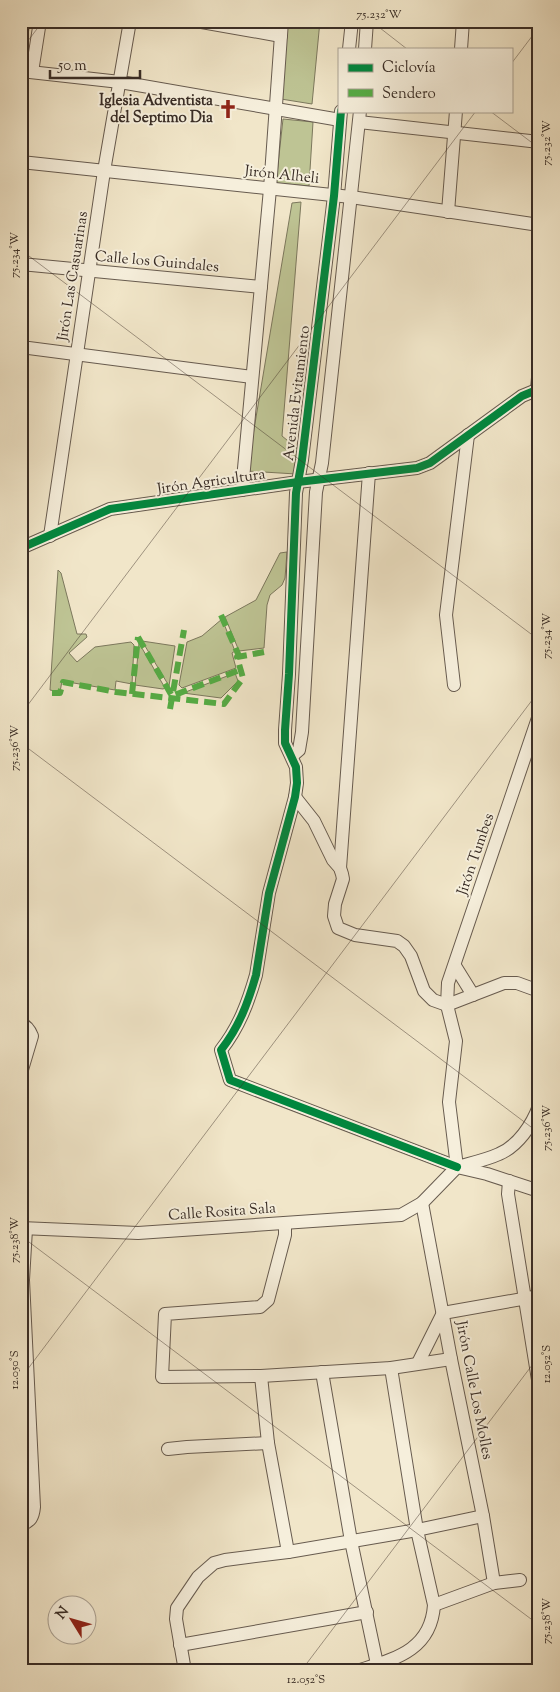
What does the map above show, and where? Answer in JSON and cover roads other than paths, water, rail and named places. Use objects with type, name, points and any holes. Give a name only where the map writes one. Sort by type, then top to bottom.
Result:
[{"type":"street","points":[[40,21],[26,71],[120,82],[276,109],[341,116]]},
{"type":"street","name":"Jirón Las Casuarinas","points":[[50,536],[104,171],[130,21]]},
{"type":"street","points":[[196,21],[281,36]]},
{"type":"street","points":[[242,490],[270,189],[282,21]]},
{"type":"street","points":[[349,48],[352,21]]},
{"type":"street","points":[[365,48],[368,21]]},
{"type":"street","points":[[461,48],[463,21]]},
{"type":"street","points":[[448,212],[456,112]]},
{"type":"street","name":"Avenida Evitamiento","points":[[341,116],[334,196],[296,492],[290,674],[285,730],[286,743],[296,767],[297,783],[295,797],[269,893],[256,975],[242,1018],[233,1035],[221,1050],[230,1080],[457,1168]]},
{"type":"street","points":[[292,756],[299,750],[302,732],[316,492],[319,480],[359,117],[454,133],[539,142]]},
{"type":"street","name":"Jirón Alheli","points":[[21,162],[351,198],[539,225]]},
{"type":"street","name":"Calle los Guindales","points":[[21,264],[261,287]]},
{"type":"street","points":[[21,347],[252,377]]},
{"type":"street","points":[[538,389],[539,365]]},
{"type":"street","name":"Jirón Agricultura","points":[[21,548],[110,509],[298,482],[417,468],[430,463],[522,396],[538,389]]},
{"type":"street","points":[[454,685],[446,615],[468,435]]},
{"type":"street","points":[[370,473],[340,868],[343,879],[337,896],[334,916],[338,928],[355,935],[397,942],[404,946],[411,956],[424,991],[433,1000],[447,1005],[504,983],[517,983],[539,991]]},
{"type":"street","name":"Jirón Tumbes","points":[[447,1005],[448,983],[539,715]]},
{"type":"street","points":[[295,797],[314,820],[333,860],[340,868]]},
{"type":"street","points":[[455,966],[473,995]]},
{"type":"street","points":[[447,1005],[456,1041],[450,1102],[457,1168]]},
{"type":"street","points":[[21,1024],[30,1031],[32,1036],[21,1073]]},
{"type":"street","points":[[457,1168],[501,1154],[518,1140],[537,1112]]},
{"type":"street","points":[[457,1168],[487,1174],[539,1191]]},
{"type":"street","name":"Calle Rosita Sala","points":[[24,1229],[138,1233],[401,1215],[422,1203],[457,1168]]},
{"type":"street","points":[[509,1181],[508,1194],[539,1386]]},
{"type":"street","name":"Jirón Calle Los Molles","points":[[422,1203],[483,1516],[494,1583]]},
{"type":"street","points":[[285,1223],[285,1234],[268,1300],[260,1307],[165,1314],[162,1377],[261,1376],[390,1368],[451,1359]]},
{"type":"street","points":[[21,1525],[28,1522],[33,1516],[34,1507],[23,1280],[24,1229]]},
{"type":"street","points":[[418,1363],[443,1313],[539,1296]]},
{"type":"street","points":[[357,1671],[400,1655],[417,1644],[431,1625],[434,1605],[417,1530],[390,1368]]},
{"type":"street","points":[[322,1372],[351,1541],[377,1664]]},
{"type":"street","points":[[261,1376],[268,1443],[288,1552]]},
{"type":"street","points":[[168,1449],[268,1443]]},
{"type":"street","points":[[185,1671],[176,1619],[177,1608],[198,1577],[214,1563],[417,1530],[483,1516]]},
{"type":"street","points":[[434,1605],[494,1583],[520,1580]]},
{"type":"street","points":[[180,1644],[366,1612]]},
{"type":"place","name":"Iglesia Adventista del Septimo Dia","points":[[228,109]]}]
